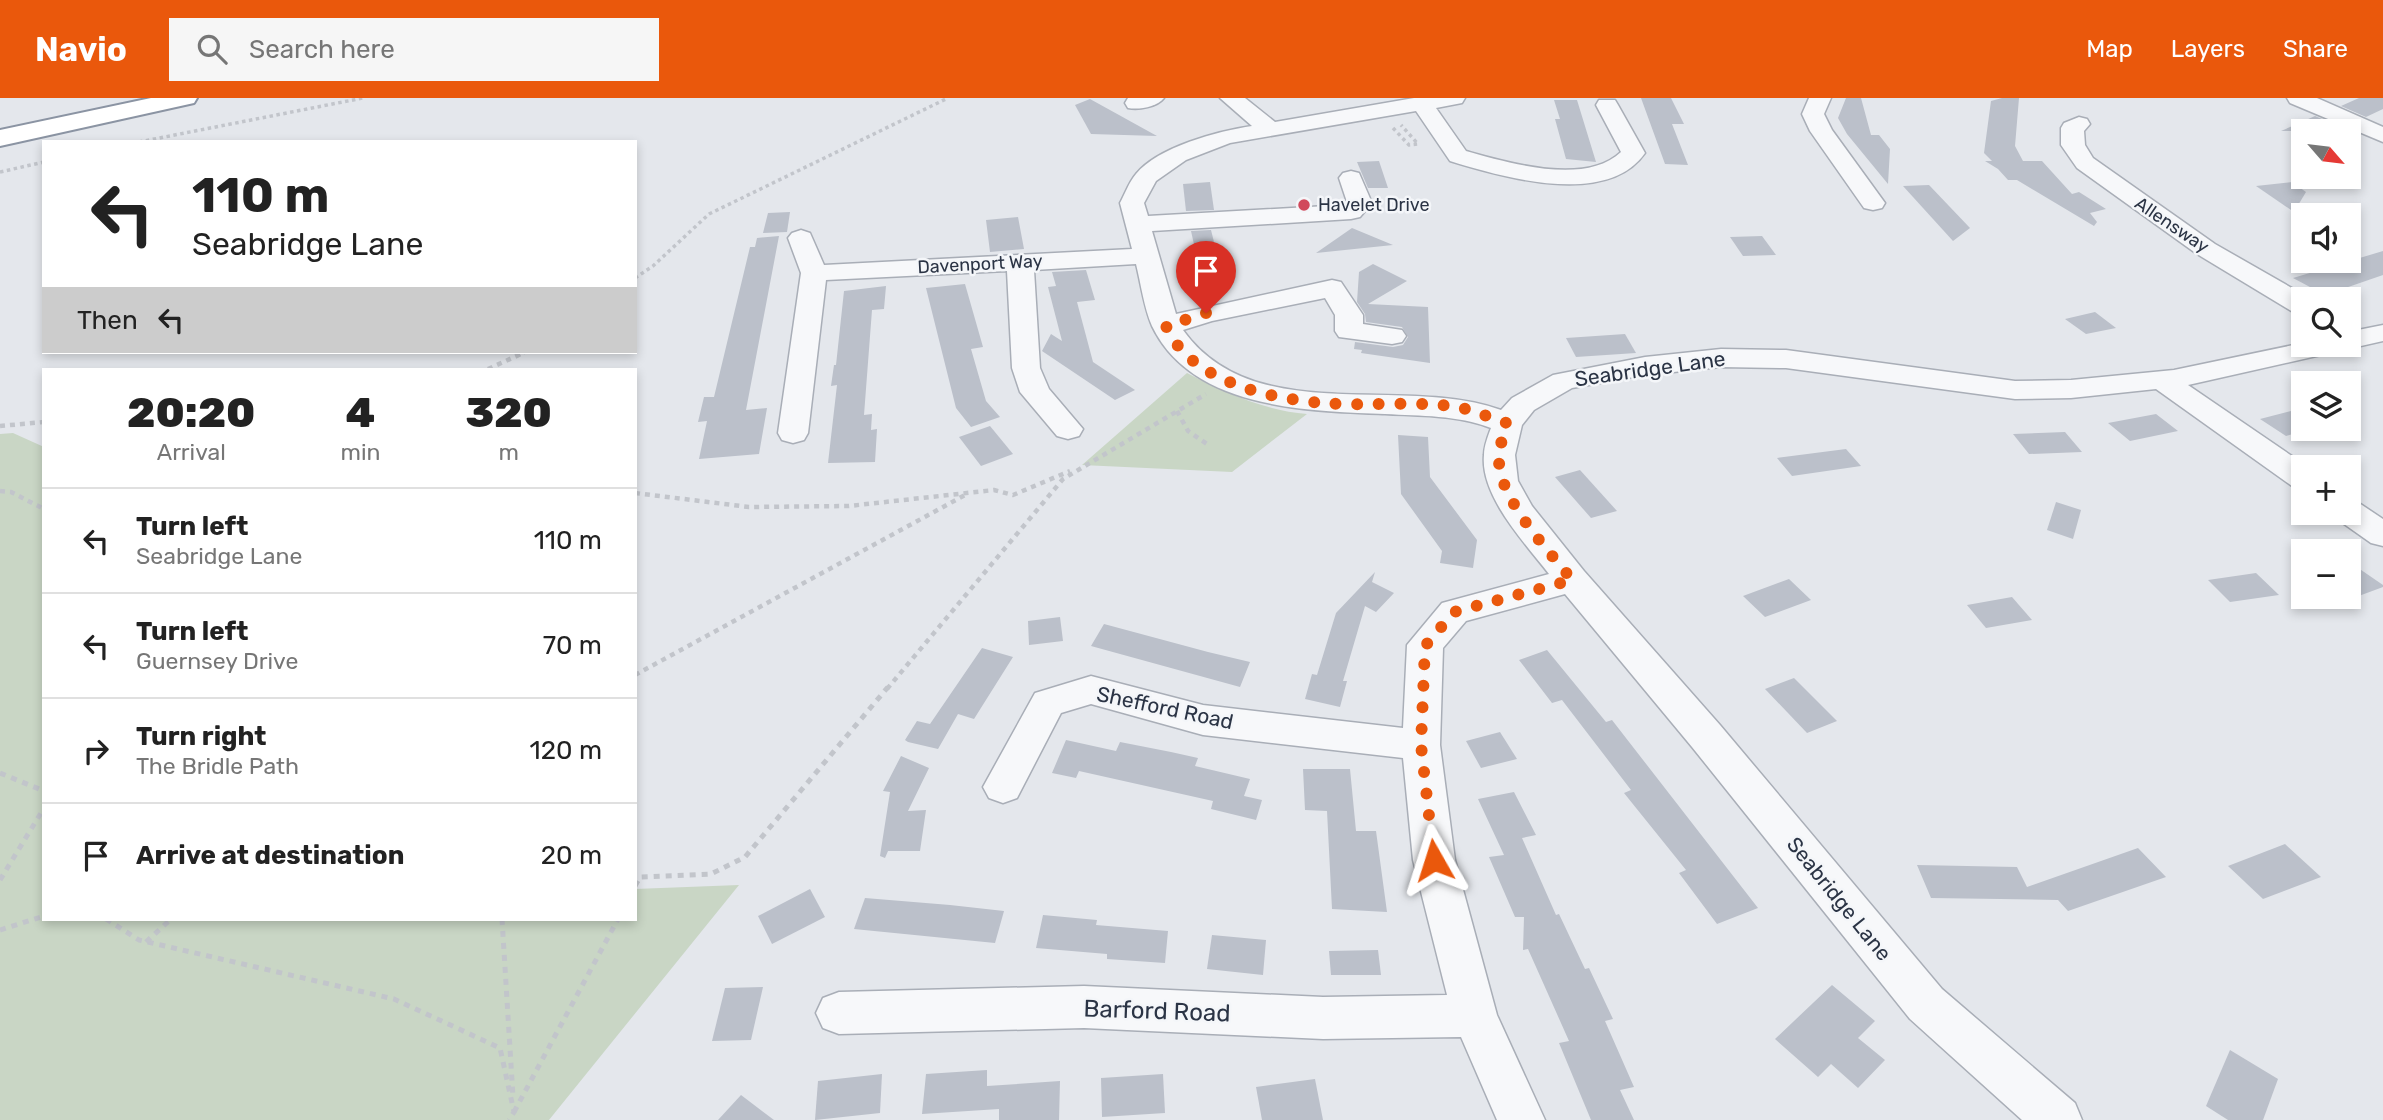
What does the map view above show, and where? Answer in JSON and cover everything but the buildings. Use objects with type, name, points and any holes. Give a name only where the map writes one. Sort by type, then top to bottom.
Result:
[{"type":"highway","points":[[0,122],[115,98]]},
{"type":"highway","points":[[0,138],[185,98]]},
{"type":"street","points":[[1231,98],[1269,128]]},
{"type":"street","points":[[1454,98],[1225,136],[1178,155],[1146,177],[1132,203],[1166,326],[1171,337],[1202,368],[1227,380],[1282,398],[1322,403],[1465,409],[1507,423]]},
{"type":"street","points":[[1819,98],[1813,114],[1821,131],[1873,203]]},
{"type":"street","points":[[2298,98],[2383,135]]},
{"type":"street","points":[[1421,103],[1458,156],[1511,170],[1564,176],[1604,174],[1625,164],[1633,153],[1607,104]]},
{"type":"street","name":"Allensway","points":[[2079,124],[2072,128],[2073,145],[2085,163],[2206,249],[2291,299]]},
{"type":"street","points":[[1138,225],[1238,218],[1297,205],[1351,212],[1360,203],[1351,178]]},
{"type":"street","points":[[793,433],[814,273],[801,238]]},
{"type":"street","name":"Davenport Way","points":[[814,273],[1147,256]]},
{"type":"street","points":[[1020,262],[1026,368],[1035,392],[1068,429]]},
{"type":"street","points":[[1166,326],[1206,313],[1332,288],[1349,315],[1349,331],[1392,336]]},
{"type":"street","name":"Seabridge Lane","points":[[2058,1120],[1926,1004],[1706,736],[1572,580],[1519,512],[1502,481],[1499,455],[1507,423],[1523,404],[1563,381],[1644,366],[1721,358],[1786,359],[2015,390],[2071,389],[2162,380],[2291,352]]},
{"type":"street","points":[[2162,380],[2291,471]]},
{"type":"street","points":[[2361,520],[2383,535]]},
{"type":"street","points":[[1521,1120],[1475,1016],[1434,860],[1421,745],[1425,646],[1454,612],[1572,580]]},
{"type":"street","name":"Shefford Road","points":[[1003,787],[1048,703],[1091,690],[1202,720],[1421,745]]},
{"type":"street","name":"Barford Road","points":[[839,1013],[1084,1007],[1323,1018],[1475,1016]]},
{"type":"path","points":[[149,140],[363,98]]},
{"type":"path","points":[[637,277],[709,214],[948,98]]},
{"type":"path","points":[[1376,111],[1409,145],[1418,144],[1400,124]]},
{"type":"path","points":[[0,172],[42,162]]},
{"type":"path","points":[[490,368],[520,354]]},
{"type":"path","points":[[637,882],[640,877],[711,874],[746,857],[1063,479],[1227,380]]},
{"type":"path","points":[[1177,411],[1182,426],[1191,436],[1206,444]]},
{"type":"path","points":[[0,426],[42,422]]},
{"type":"path","points":[[637,493],[749,507],[849,506],[994,490],[1013,495],[1077,469]]},
{"type":"path","points":[[0,491],[10,492],[42,508]]},
{"type":"path","points":[[637,675],[968,493]]},
{"type":"path","points":[[0,773],[42,790]]},
{"type":"path","points":[[0,880],[42,811]]},
{"type":"path","points":[[0,930],[42,917]]},
{"type":"path","points":[[109,921],[146,942],[394,999],[500,1048],[514,1112]]},
{"type":"path","points":[[146,942],[170,921]]},
{"type":"path","points":[[502,921],[514,1112]]},
{"type":"path","points":[[508,1120],[617,921]]},
{"type":"green space","points":[[1187,373],[1245,400],[1307,414],[1232,472],[1082,465]]},
{"type":"green space","points":[[13,433],[42,446],[42,921],[637,921],[637,889],[739,885],[549,1120],[0,1120],[0,434]]},
{"type":"place","name":"Havelet Drive","points":[[1304,205]]},
{"type":"route","points":[[1206,313],[1166,326],[1171,337],[1188,356],[1202,368],[1227,380],[1282,398],[1322,403],[1465,409],[1507,423],[1499,455],[1502,481],[1519,512],[1572,580],[1454,612],[1425,646],[1421,745],[1434,860]]}]
